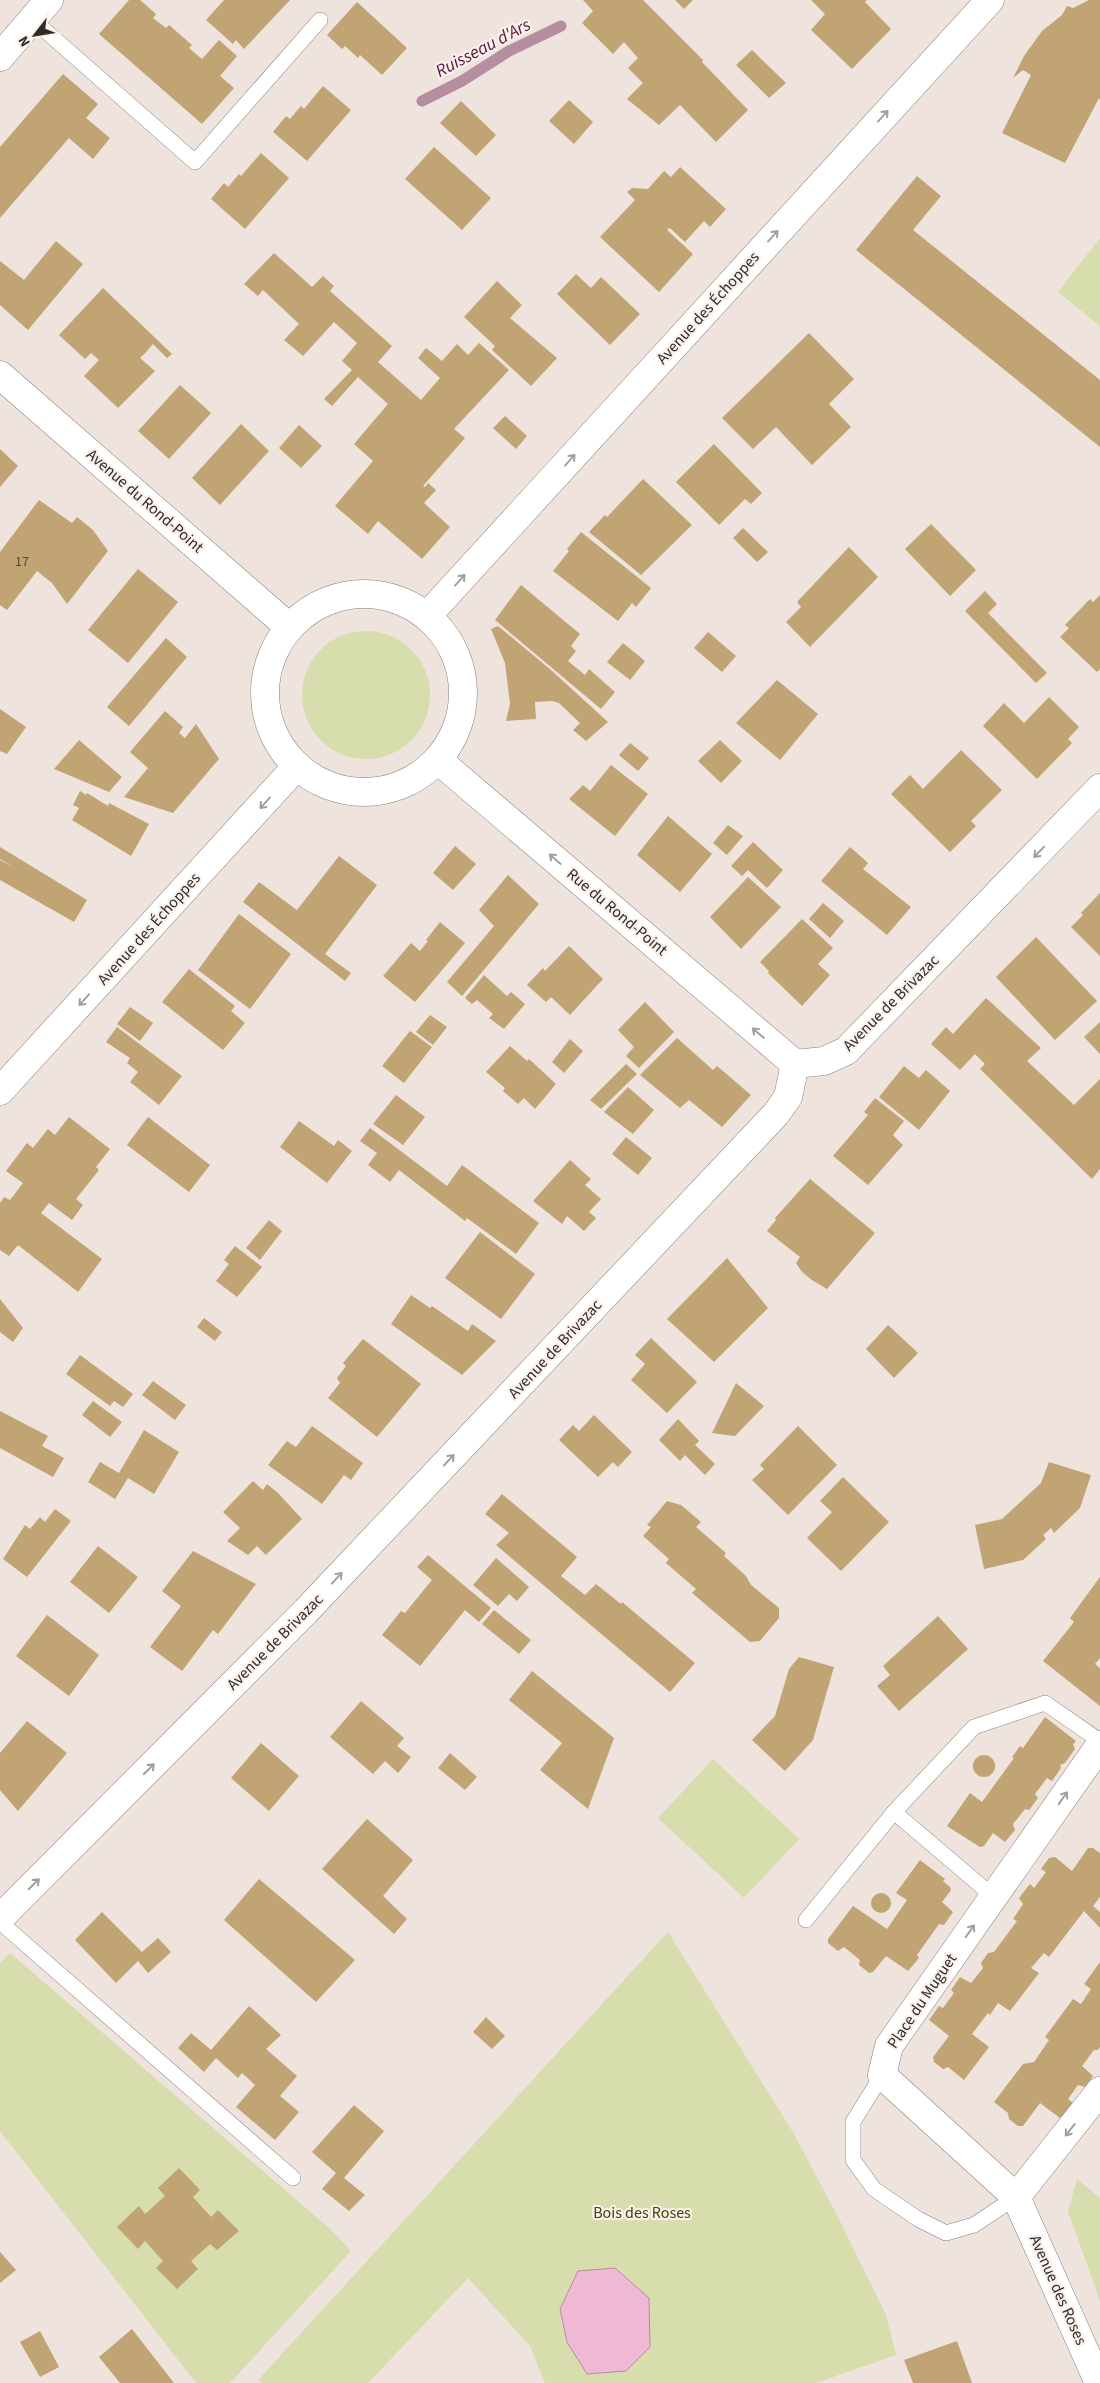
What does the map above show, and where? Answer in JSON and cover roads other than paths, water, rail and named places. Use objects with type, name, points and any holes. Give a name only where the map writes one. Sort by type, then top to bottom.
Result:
[{"type":"street","name":"Avenue des Échoppes","points":[[427,616],[990,0]]},
{"type":"street","points":[[0,57],[41,10]]},
{"type":"street","name":"Avenue du Rond-Point","points":[[0,375],[290,627]]},
{"type":"street","points":[[372,594],[401,601],[427,616],[448,640],[461,670],[464,702],[456,733],[438,760],[414,780],[384,790],[353,792],[323,783],[297,766],[278,742],[267,713],[266,683],[268,675],[274,653],[290,627],[313,608],[341,596],[372,594]]},
{"type":"street","name":"Rue du Rond-Point","points":[[438,760],[795,1064]]},
{"type":"street","name":"Avenue des Échoppes","points":[[0,1092],[297,766]]},
{"type":"street","name":"Avenue de Brivazac","points":[[0,1920],[306,1611],[770,1121],[788,1097],[795,1064],[824,1061],[846,1051],[1100,788]]},
{"type":"street","name":"Place du Muguet","points":[[882,2076],[889,2046],[1100,1745]]},
{"type":"street","points":[[882,2076],[1016,2197],[1100,2091]]},
{"type":"street","name":"Avenue des Roses","points":[[1016,2197],[1099,2383]]},
{"type":"lane","points":[[41,10],[195,162],[320,20]]},
{"type":"lane","points":[[806,1920],[894,1812],[974,1727],[1045,1704],[1100,1741]]},
{"type":"lane","points":[[894,1812],[994,1896]]},
{"type":"lane","points":[[0,1920],[293,2178]]},
{"type":"lane","points":[[882,2076],[853,2122],[853,2160],[874,2189],[918,2219],[946,2233],[974,2225],[1016,2197]]},
{"type":"waterway","name":"Ruisseau d'Ars","points":[[422,101],[462,81],[509,51],[561,26]]},
{"type":"park label","name":"Bois des Roses","points":[[642,2213]]}]
